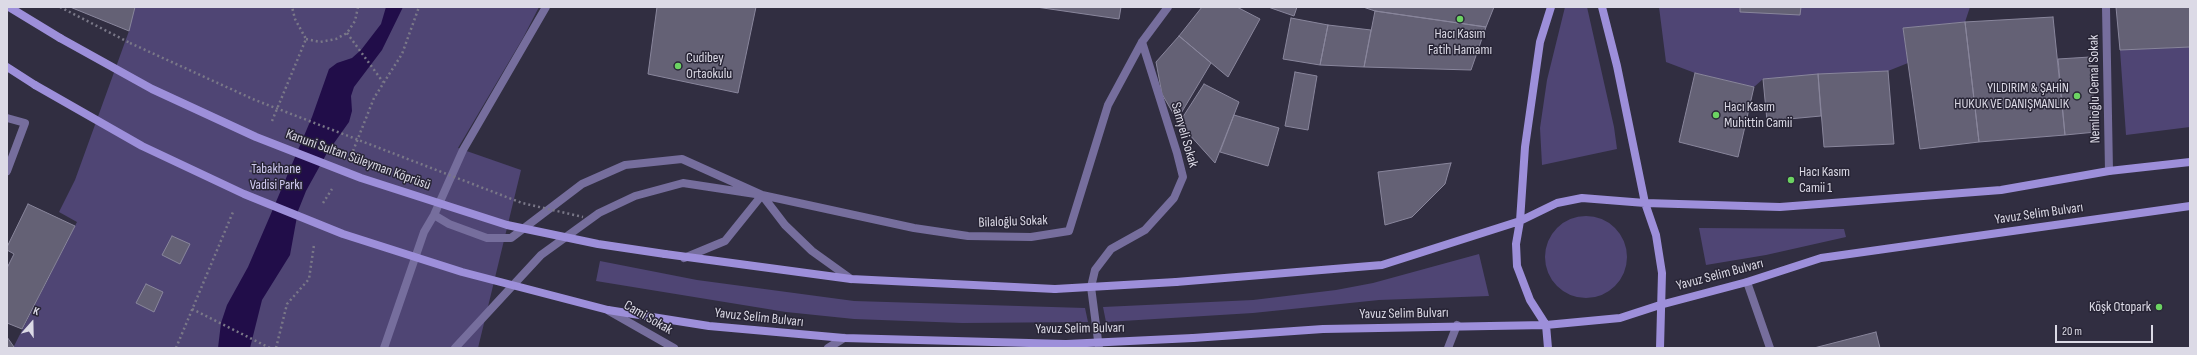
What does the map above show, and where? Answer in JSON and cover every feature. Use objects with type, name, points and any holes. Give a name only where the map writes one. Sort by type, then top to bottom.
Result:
[{"type":"main road","name":"Kanuni Sultan Süleyman Köprüsü","points":[[9,7],[60,38],[166,95],[256,136],[361,178],[507,224],[598,244],[666,254]]},
{"type":"main road","points":[[1548,348],[1546,325],[1528,295],[1517,266],[1516,244],[1520,221],[1525,147],[1540,42],[1551,7]]},
{"type":"main road","points":[[1602,7],[1617,66],[1645,203],[1656,235],[1662,273],[1660,348]]},
{"type":"main road","points":[[7,67],[35,85],[142,146],[244,194],[343,234],[462,272],[608,310]]},
{"type":"main road","name":"Yavuz Selim Bulvarı","points":[[666,254],[684,258],[850,279],[1055,289],[1176,282],[1382,265],[1520,221],[1557,203],[1582,198],[1645,203],[1780,207],[2001,190],[2109,171],[2190,162]]},
{"type":"main road","name":"Yavuz Selim Bulvarı","points":[[608,310],[709,326],[844,338],[1066,344],[1193,338],[1323,329],[1457,325],[1546,325],[1620,318],[1660,304],[1746,282],[1821,258],[2190,206]]},
{"type":"street","points":[[384,348],[424,232],[434,215],[463,150],[546,7]]},
{"type":"street","name":"Bilaloğlu Sokak","points":[[762,195],[858,217],[968,236],[1031,237],[1069,232],[1108,104],[1142,42],[1168,7]]},
{"type":"street","name":"Nemlioğlu Cemal Sokak","points":[[2106,7],[2109,171]]},
{"type":"street","name":"Samyeli Sokak","points":[[1099,345],[1091,287],[1095,270],[1111,249],[1145,230],[1174,198],[1183,177],[1142,42]]},
{"type":"street","points":[[7,118],[25,123],[7,171]]},
{"type":"street","points":[[434,215],[449,224],[487,238],[511,238],[582,184],[625,165],[682,159],[762,195],[785,224],[812,251],[850,279]]},
{"type":"street","points":[[455,348],[541,255],[599,213],[635,196],[683,183],[762,195]]},
{"type":"street","points":[[684,258],[725,241],[762,195]]},
{"type":"street","points":[[1746,282],[1770,348]]},
{"type":"street","name":"Cami Sokak","points":[[608,310],[674,348]]},
{"type":"street","points":[[1448,348],[1457,325]]},
{"type":"street","points":[[828,348],[844,338]]},
{"type":"path","points":[[60,7],[130,43],[255,100],[522,203],[591,219]]},
{"type":"path","points":[[306,39],[320,42],[336,39],[347,33],[355,21],[358,7]]},
{"type":"path","points":[[347,33],[383,82]]},
{"type":"path","points":[[192,309],[270,348]]},
{"type":"green space","name":"Tabakhane Vadisi Parkı","points":[[135,7],[539,7],[523,38],[458,148],[521,170],[478,348],[13,348],[77,222],[59,212],[75,180],[129,31]]},
{"type":"green space","points":[[1565,7],[1587,7],[1614,127],[1617,149],[1542,165],[1540,128],[1547,80]]},
{"type":"green space","points":[[1659,7],[1970,7],[1965,22],[1903,28],[1908,63],[1888,71],[1763,79],[1754,87],[1695,73],[1666,62]]},
{"type":"green space","points":[[2190,47],[2190,127],[2126,135],[2120,50]]},
{"type":"green space","points":[[1586,216],[1602,220],[1615,228],[1623,241],[1627,257],[1623,273],[1615,286],[1602,294],[1586,298],[1570,294],[1557,286],[1549,273],[1545,257],[1549,241],[1557,228],[1570,220]]},
{"type":"green space","points":[[1699,228],[1844,229],[1846,237],[1766,255],[1706,265]]},
{"type":"green space","points":[[1479,254],[1489,296],[1379,300],[1253,313],[1106,322],[1103,307],[1253,300],[1336,290],[1373,283]]},
{"type":"green space","points":[[600,261],[697,280],[854,301],[1085,308],[1088,322],[962,323],[854,319],[786,312],[596,281]]},
{"type":"shaded area","points":[[386,7],[403,7],[382,50],[354,87],[351,96],[352,111],[349,122],[327,153],[306,191],[298,211],[290,255],[262,300],[250,348],[218,348],[221,323],[227,305],[248,267],[312,117],[329,69],[337,63],[352,58],[361,50],[381,24]]},
{"type":"building","points":[[70,7],[135,7],[129,31]]},
{"type":"building","points":[[657,7],[756,7],[738,93],[648,74]]},
{"type":"building","points":[[1036,7],[1121,7],[1119,19]]},
{"type":"building","points":[[1202,7],[1237,7],[1260,19],[1228,77],[1179,36]]},
{"type":"building","points":[[1268,7],[1297,7],[1294,16]]},
{"type":"building","name":"Hacı Kasım Fatih Hamamı","points":[[1363,7],[1494,7],[1486,27],[1375,11]]},
{"type":"building","points":[[1740,7],[1801,7],[1800,15],[1740,12]]},
{"type":"building","points":[[2116,7],[2190,7],[2190,47],[2120,50]]},
{"type":"building","points":[[1375,11],[1486,27],[1471,70],[1364,67]]},
{"type":"building","points":[[2053,17],[2065,135],[1979,142],[1965,22]]},
{"type":"building","points":[[1291,18],[1328,25],[1320,65],[1283,59]]},
{"type":"building","points":[[1965,22],[1979,142],[1920,149],[1903,28]]},
{"type":"building","points":[[1328,25],[1371,30],[1364,67],[1320,65]]},
{"type":"building","points":[[1179,36],[1211,63],[1177,120],[1162,94],[1156,62]]},
{"type":"building","name":"YILDIRIM & ŞAHİN HUKUK VE DANIŞMANLIK","points":[[2090,57],[2096,132],[2065,135],[2058,59]]},
{"type":"building","points":[[1888,71],[1894,144],[1824,147],[1818,74]]},
{"type":"building","points":[[1295,72],[1317,76],[1308,130],[1285,126]]},
{"type":"building","name":"Hacı Kasım Muhittin Camii","points":[[1695,73],[1754,87],[1738,157],[1679,142]]},
{"type":"building","points":[[1818,74],[1821,116],[1767,121],[1763,79]]},
{"type":"building","points":[[1204,84],[1239,102],[1215,163],[1179,123]]},
{"type":"building","points":[[1234,115],[1279,128],[1268,166],[1220,152]]},
{"type":"building","points":[[1451,163],[1445,184],[1412,217],[1385,225],[1378,172]]},
{"type":"building","points":[[28,204],[75,226],[22,329],[7,323],[7,268],[14,254],[7,250],[7,247]]},
{"type":"building","points":[[172,236],[190,244],[180,264],[162,255]]},
{"type":"building","points":[[146,284],[163,292],[154,312],[136,303]]},
{"type":"building","points":[[1876,332],[1880,348],[1814,348]]},
{"type":"building","points":[[7,337],[14,347],[13,348],[7,348]]},
{"type":"place","name":"Hacı Kasım Fatih Hamamı","points":[[1460,19]]},
{"type":"place","name":"Cudibey Ortaokulu","points":[[678,66]]},
{"type":"place","name":"YILDIRIM & ŞAHİN HUKUK VE DANIŞMANLIK","points":[[2077,96]]},
{"type":"place","name":"Hacı Kasım Muhittin Camii","points":[[1716,115]]},
{"type":"place","name":"Hacı Kasım Camii 1","points":[[1791,180]]},
{"type":"place","name":"Köşk Otopark","points":[[2159,307]]}]
